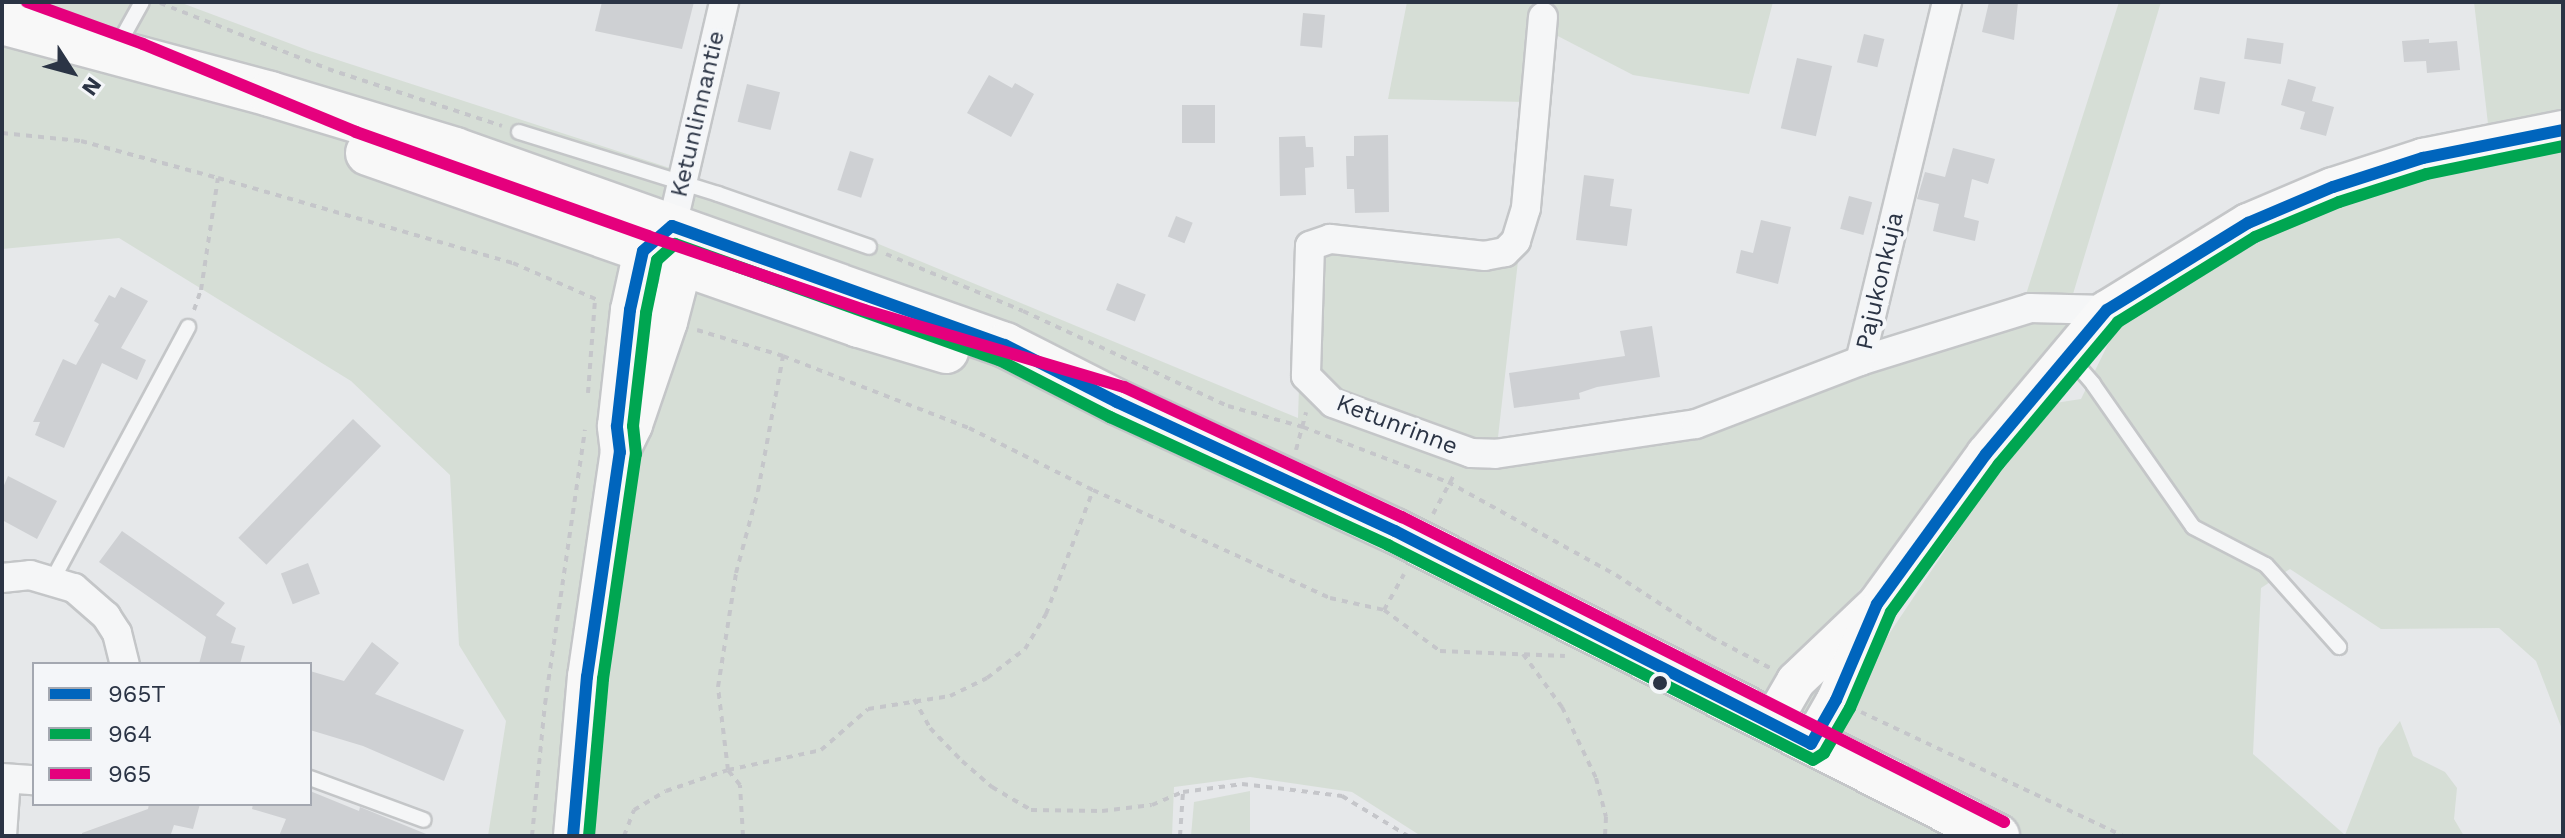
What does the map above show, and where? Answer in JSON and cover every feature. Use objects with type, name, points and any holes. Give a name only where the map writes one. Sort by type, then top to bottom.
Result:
[{"type":"main road","points":[[2,10],[116,53]]},
{"type":"main road","points":[[2,22],[455,150],[666,247],[859,325],[1117,402],[1395,531],[1997,836]]},
{"type":"main road","points":[[1771,724],[1796,681],[1877,604],[1986,454],[2107,310],[2248,223],[2333,187],[2423,158],[2563,130]]},
{"type":"main road","points":[[573,836],[587,677],[620,452],[612,305],[666,247]]},
{"type":"main road","points":[[620,452],[633,425],[668,322],[666,247]]},
{"type":"main road","points":[[1811,744],[1836,700],[1877,604]]},
{"type":"street","name":"Ketunlinnantie","points":[[666,247],[724,2]]},
{"type":"street","name":"Pajukonkuja","points":[[1860,361],[1947,2]]},
{"type":"street","name":"Ketunrinne","points":[[1543,10],[1526,208],[1516,241],[1505,252],[1485,256],[1330,239],[1310,246],[1306,376],[1333,403],[1471,453],[1495,454],[1696,424],[1860,361]]},
{"type":"street","name":"Pajukonkuja","points":[[1860,361],[2030,308],[2107,310]]},
{"type":"street","points":[[2,578],[30,575],[53,579],[74,588],[106,616],[117,633],[124,662]]},
{"type":"street","points":[[2,836],[14,779]]},
{"type":"lane","points":[[116,53],[142,2]]},
{"type":"lane","points":[[519,132],[869,247]]},
{"type":"lane","points":[[53,579],[188,327]]},
{"type":"lane","points":[[2068,356],[2093,384],[2193,527],[2266,565],[2339,647]]},
{"type":"lane","points":[[312,779],[424,820]]},
{"type":"path","points":[[158,2],[328,69],[519,132]]},
{"type":"path","points":[[2,133],[81,141],[218,178],[513,263],[612,305],[587,401]]},
{"type":"path","points":[[188,327],[201,290],[218,178]]},
{"type":"path","points":[[869,247],[1023,311],[1228,406],[1303,427],[1448,482],[1616,575],[1711,637],[1796,681]]},
{"type":"path","points":[[668,322],[783,356],[969,428],[1093,490],[1330,598],[1384,610],[1440,651],[1461,655],[1576,657]]},
{"type":"path","points":[[743,836],[740,785],[728,770],[718,687],[736,573],[758,491],[783,356]]},
{"type":"path","points":[[1295,455],[1313,383]]},
{"type":"path","points":[[532,836],[545,704],[586,416]]},
{"type":"path","points":[[1429,524],[1448,482],[1471,453]]},
{"type":"path","points":[[624,836],[634,810],[666,791],[728,770],[821,750],[868,709],[914,699],[950,696],[987,678],[1025,649],[1046,614],[1093,490]]},
{"type":"path","points":[[1384,610],[1409,566]]},
{"type":"path","points":[[1523,654],[1562,707],[1596,778],[1606,817],[1605,836]]},
{"type":"path","points":[[914,699],[930,728],[962,761],[992,787],[1031,810],[1062,813],[1152,805],[1183,792],[1242,784],[1342,796],[1408,836]]},
{"type":"path","points":[[1836,700],[2123,836]]},
{"type":"path","points":[[1180,836],[1183,792]]},
{"type":"shaded area","points":[[2,2],[179,2],[310,51],[676,170],[869,240],[1298,418],[1304,235],[1518,261],[1497,446],[1672,425],[2022,307],[2119,2],[2161,2],[2070,304],[2090,307],[2058,334],[2043,362],[1889,557],[1790,668],[1854,699],[1868,668],[1891,631],[1978,501],[2055,403],[2081,399],[2114,332],[2180,256],[2483,139],[2488,124],[2474,2],[2563,2],[2563,732],[2536,661],[2499,628],[2381,629],[2290,569],[2261,588],[2253,754],[2345,835],[2379,748],[2400,721],[2413,756],[2445,772],[2457,788],[2454,819],[2464,836],[1421,836],[1352,792],[1250,777],[1174,787],[1172,836],[488,836],[506,721],[459,645],[450,475],[351,381],[119,238],[2,249]]},
{"type":"shaded area","points":[[1407,2],[1773,2],[1749,94],[1633,75],[1552,33],[1526,102],[1388,99]]},
{"type":"shaded area","points":[[1250,791],[1250,836],[1191,836],[1194,802]]},
{"type":"building","points":[[602,2],[694,2],[682,49],[595,31]]},
{"type":"building","points":[[1989,2],[2018,2],[2014,40],[1982,32]]},
{"type":"building","points":[[1303,13],[1325,15],[1322,48],[1300,46]]},
{"type":"building","points":[[1864,34],[1884,39],[1877,67],[1857,62]]},
{"type":"building","points":[[2247,38],[2284,43],[2281,64],[2244,59]]},
{"type":"building","points":[[2429,39],[2429,43],[2457,41],[2460,70],[2427,73],[2426,61],[2404,62],[2402,41]]},
{"type":"building","points":[[1797,58],[1832,66],[1816,136],[1781,128]]},
{"type":"building","points":[[989,75],[1012,88],[1015,83],[1034,94],[1011,137],[967,113]]},
{"type":"building","points":[[2200,77],[2226,82],[2219,114],[2194,109]]},
{"type":"building","points":[[2288,79],[2316,87],[2312,101],[2334,107],[2326,136],[2300,129],[2305,112],[2281,105]]},
{"type":"building","points":[[747,84],[780,92],[771,130],[738,122]]},
{"type":"building","points":[[1182,105],[1215,105],[1215,143],[1182,143]]},
{"type":"building","points":[[1388,135],[1389,212],[1355,213],[1354,189],[1347,189],[1346,156],[1354,156],[1354,136]]},
{"type":"building","points":[[1305,136],[1306,147],[1313,147],[1314,167],[1305,168],[1306,195],[1280,196],[1279,137]]},
{"type":"building","points":[[1953,148],[1995,159],[1988,184],[1972,179],[1964,217],[1979,221],[1975,241],[1933,231],[1939,204],[1917,199],[1925,172],[1945,177]]},
{"type":"building","points":[[850,151],[874,159],[861,198],[837,190]]},
{"type":"building","points":[[1584,175],[1614,179],[1610,206],[1632,209],[1627,246],[1576,240]]},
{"type":"building","points":[[1849,196],[1872,202],[1863,235],[1840,229]]},
{"type":"building","points":[[1176,216],[1193,223],[1184,243],[1168,236]]},
{"type":"building","points":[[1761,220],[1791,227],[1778,284],[1736,273],[1741,250],[1753,253]]},
{"type":"building","points":[[1117,283],[1146,295],[1135,322],[1106,310]]},
{"type":"building","points":[[121,287],[148,301],[121,348],[146,360],[137,380],[102,363],[64,448],[35,435],[40,422],[33,422],[63,359],[76,365],[99,324],[94,321],[109,295],[115,298]]},
{"type":"building","points":[[1652,326],[1660,377],[1597,387],[1579,393],[1580,399],[1514,408],[1509,373],[1625,356],[1620,331]]},
{"type":"building","points":[[353,419],[381,446],[266,565],[238,538]]},
{"type":"building","points":[[8,476],[57,501],[37,539],[2,520],[2,490]]},
{"type":"building","points":[[122,531],[225,603],[216,615],[236,628],[231,643],[245,646],[241,662],[200,662],[206,637],[99,562]]},
{"type":"building","points":[[308,563],[320,594],[293,604],[281,573]]},
{"type":"building","points":[[372,642],[399,663],[375,694],[464,730],[444,781],[363,746],[312,731],[312,672],[344,681]]},
{"type":"building","points":[[312,792],[359,811],[360,807],[431,836],[279,836],[286,819],[252,809],[253,806],[312,806]]},
{"type":"building","points":[[149,806],[199,806],[193,829],[174,825],[171,834],[162,836],[82,836],[82,833],[148,809]]},
{"type":"transit line","name":"965","points":[[27,2],[143,44],[356,132],[648,236],[864,310],[1124,387],[1402,517],[2004,822]]},
{"type":"transit line","name":"965T","points":[[573,836],[587,677],[620,452],[617,426],[630,310],[643,251],[672,226],[1005,345],[1117,402],[1395,531],[1811,744],[1836,700],[1877,604],[1986,454],[2107,310],[2248,223],[2333,187],[2423,158],[2563,130]]},
{"type":"transit line","name":"964","points":[[589,836],[603,679],[636,454],[633,426],[646,313],[657,260],[675,244],[999,360],[1110,417],[1388,545],[1813,760],[1824,753],[1850,708],[1891,612],[1999,464],[2118,322],[2255,237],[2339,202],[2427,174],[2563,146]]}]
